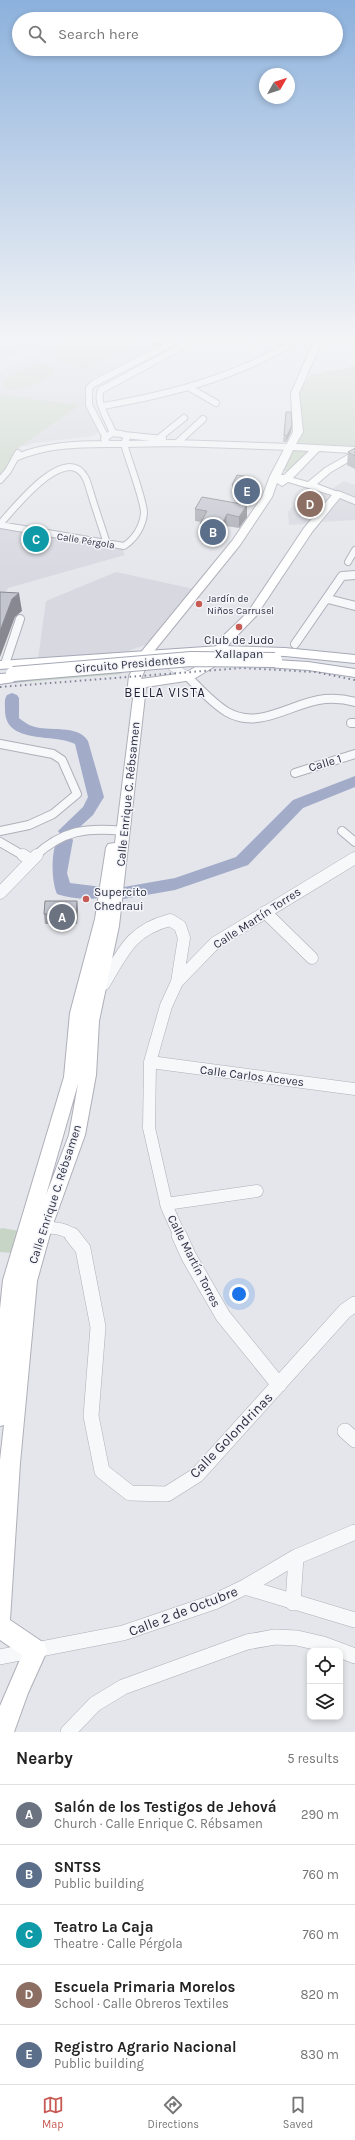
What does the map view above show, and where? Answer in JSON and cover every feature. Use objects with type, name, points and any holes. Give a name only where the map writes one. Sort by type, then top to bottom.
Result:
[{"type":"main road","name":"Calle Enrique C. Rébsamen","points":[[0,1617],[10,1463],[28,1281],[43,1227],[77,1135],[88,1075],[91,1021],[102,984],[112,926],[134,680],[146,654],[236,543],[267,497],[275,476],[298,432],[297,422]]},
{"type":"main road","points":[[290,447],[355,450]]},
{"type":"main road","name":"Calle Enrique C. Rébsamen","points":[[267,497],[316,449]]},
{"type":"main road","points":[[310,485],[328,470],[355,454]]},
{"type":"main road","points":[[213,662],[225,641],[252,614],[308,530],[338,494],[275,476]]},
{"type":"main road","points":[[1,668],[68,666],[146,654],[220,650],[244,656],[355,673]]},
{"type":"main road","points":[[68,666],[140,667],[213,662],[244,656],[285,652],[355,659]]},
{"type":"main road","points":[[146,654],[151,662],[165,665]]},
{"type":"main road","name":"Circuito Presidentes","points":[[1,668],[192,659],[274,658],[355,664]]},
{"type":"main road","name":"Circuito Presidentes","points":[[274,658],[355,670]]},
{"type":"main road","name":"Calle Enrique C. Rébsamen","points":[[0,1416],[12,1280],[72,1077],[78,1013],[102,919],[120,830],[140,686],[144,682],[188,677],[213,662]]},
{"type":"main road","points":[[0,679],[40,668]]},
{"type":"main road","points":[[0,1627],[36,1651],[18,1689],[2,1732]]},
{"type":"street","points":[[97,422],[105,440]]},
{"type":"street","points":[[109,422],[113,433]]},
{"type":"street","points":[[159,438],[179,422]]},
{"type":"street","points":[[176,443],[201,422]]},
{"type":"street","points":[[105,440],[113,433]]},
{"type":"street","points":[[113,433],[159,438],[176,443]]},
{"type":"street","points":[[124,435],[127,438],[124,444]]},
{"type":"street","points":[[0,480],[16,458],[32,450],[71,443],[105,440],[124,444],[176,443],[290,447]]},
{"type":"street","name":"Calle Pérgola","points":[[0,525],[108,544],[124,546],[131,543],[143,521],[144,511],[124,444]]},
{"type":"street","points":[[0,525],[45,476],[57,470],[72,468],[78,469],[85,476],[108,544]]},
{"type":"street","points":[[338,494],[355,502]]},
{"type":"street","points":[[348,562],[355,550]]},
{"type":"street","points":[[295,644],[328,599],[342,576],[355,575]]},
{"type":"street","points":[[328,599],[355,606]]},
{"type":"street","points":[[1,668],[20,619]]},
{"type":"street","points":[[165,665],[188,677],[226,711],[241,718],[269,715],[317,699],[330,697],[355,702]]},
{"type":"street","points":[[0,744],[53,754],[62,760],[77,794],[53,814],[30,825],[0,831]]},
{"type":"street","name":"Calle 1","points":[[295,774],[355,754]]},
{"type":"street","points":[[0,893],[31,860],[65,835],[120,830]]},
{"type":"street","points":[[342,831],[355,842]]},
{"type":"street","points":[[0,842],[31,860]]},
{"type":"street","name":"Calle Martín Torres","points":[[279,1385],[223,1316],[189,1257],[166,1204],[149,1128],[150,1062],[166,1006],[177,982],[216,943],[355,858]]},
{"type":"street","points":[[265,912],[312,958]]},
{"type":"street","points":[[102,984],[134,935],[153,923],[170,920],[180,926],[184,938],[177,982]]},
{"type":"street","name":"Calle Carlos Aceves","points":[[150,1062],[355,1089]]},
{"type":"street","points":[[166,1204],[257,1192]]},
{"type":"street","name":"Calle Golondrinas","points":[[43,1227],[58,1228],[70,1233],[83,1249],[98,1327],[91,1416],[102,1471],[130,1493],[167,1494],[197,1475],[345,1311],[355,1304]]},
{"type":"street","name":"Calle 2 de Octubre","points":[[0,1657],[123,1633],[214,1602],[246,1587],[296,1557],[355,1532]]},
{"type":"street","points":[[293,1603],[296,1557]]},
{"type":"street","points":[[246,1587],[293,1603],[355,1620]]},
{"type":"street","points":[[68,1732],[75,1723],[104,1697],[135,1681],[239,1644],[264,1638],[290,1637],[322,1643],[355,1656]]},
{"type":"shaded area","points":[[0,422],[94,422],[100,431],[93,436],[34,443],[18,448],[7,470],[0,478]]},
{"type":"shaded area","points":[[344,481],[355,485],[355,501],[330,490]]},
{"type":"shaded area","points":[[309,487],[332,496],[308,524],[289,525],[288,512]]},
{"type":"shaded area","points":[[341,499],[355,505],[355,520],[320,522]]},
{"type":"shaded area","points":[[0,527],[122,548],[125,555],[8,588],[0,602]]},
{"type":"shaded area","points":[[116,572],[198,590],[151,643],[125,652],[38,659],[46,601]]},
{"type":"green space","points":[[0,422],[56,422],[18,448],[7,470],[0,478]]},
{"type":"green space","points":[[300,422],[355,422],[355,446],[296,445],[301,427]]},
{"type":"green space","points":[[293,449],[312,449],[290,471],[282,471]]},
{"type":"green space","points":[[118,672],[122,674],[0,684],[0,681]]},
{"type":"green space","points":[[2,1228],[19,1231],[13,1253],[0,1252],[0,1229]]},
{"type":"building","points":[[285,422],[292,422],[292,425],[287,436],[284,435]]},
{"type":"building","points":[[355,448],[355,456],[348,452]]},
{"type":"building","points":[[237,475],[249,477],[244,487],[232,485]]},
{"type":"building","points":[[202,497],[247,505],[239,517],[227,514],[220,528],[200,524],[207,511],[195,509]]},
{"type":"building","points":[[0,592],[19,593],[12,599],[0,631]]},
{"type":"building","points":[[45,901],[77,901],[76,915],[44,914]]},
{"type":"waterway","points":[[12,698],[12,720],[29,731],[73,737],[81,741],[96,797],[88,811],[66,831]]},
{"type":"waterway","points":[[118,894],[175,884],[242,861],[298,804],[355,781]]},
{"type":"waterway","points":[[65,840],[59,873],[63,889],[96,892]]},
{"type":"railway","points":[[0,687],[242,668],[315,672],[355,680]]},
{"type":"place","name":"Registro Agrario Nacional","points":[[247,491]]},
{"type":"place","name":"Escuela Primaria Morelos","points":[[310,504]]},
{"type":"place","name":"SNTSS","points":[[213,532]]},
{"type":"place","name":"Teatro La Caja","points":[[36,539]]},
{"type":"place","name":"Jardín de Niños Carrusel","points":[[199,604]]},
{"type":"place","name":"Club de Judo Xallapan","points":[[239,627]]},
{"type":"place","name":"Supercito Chedraui","points":[[86,899]]},
{"type":"place","name":"Salón de los Testigos de Jehová","points":[[62,917]]},
{"type":"district","name":"BELLA VISTA","points":[[165,692]]}]
